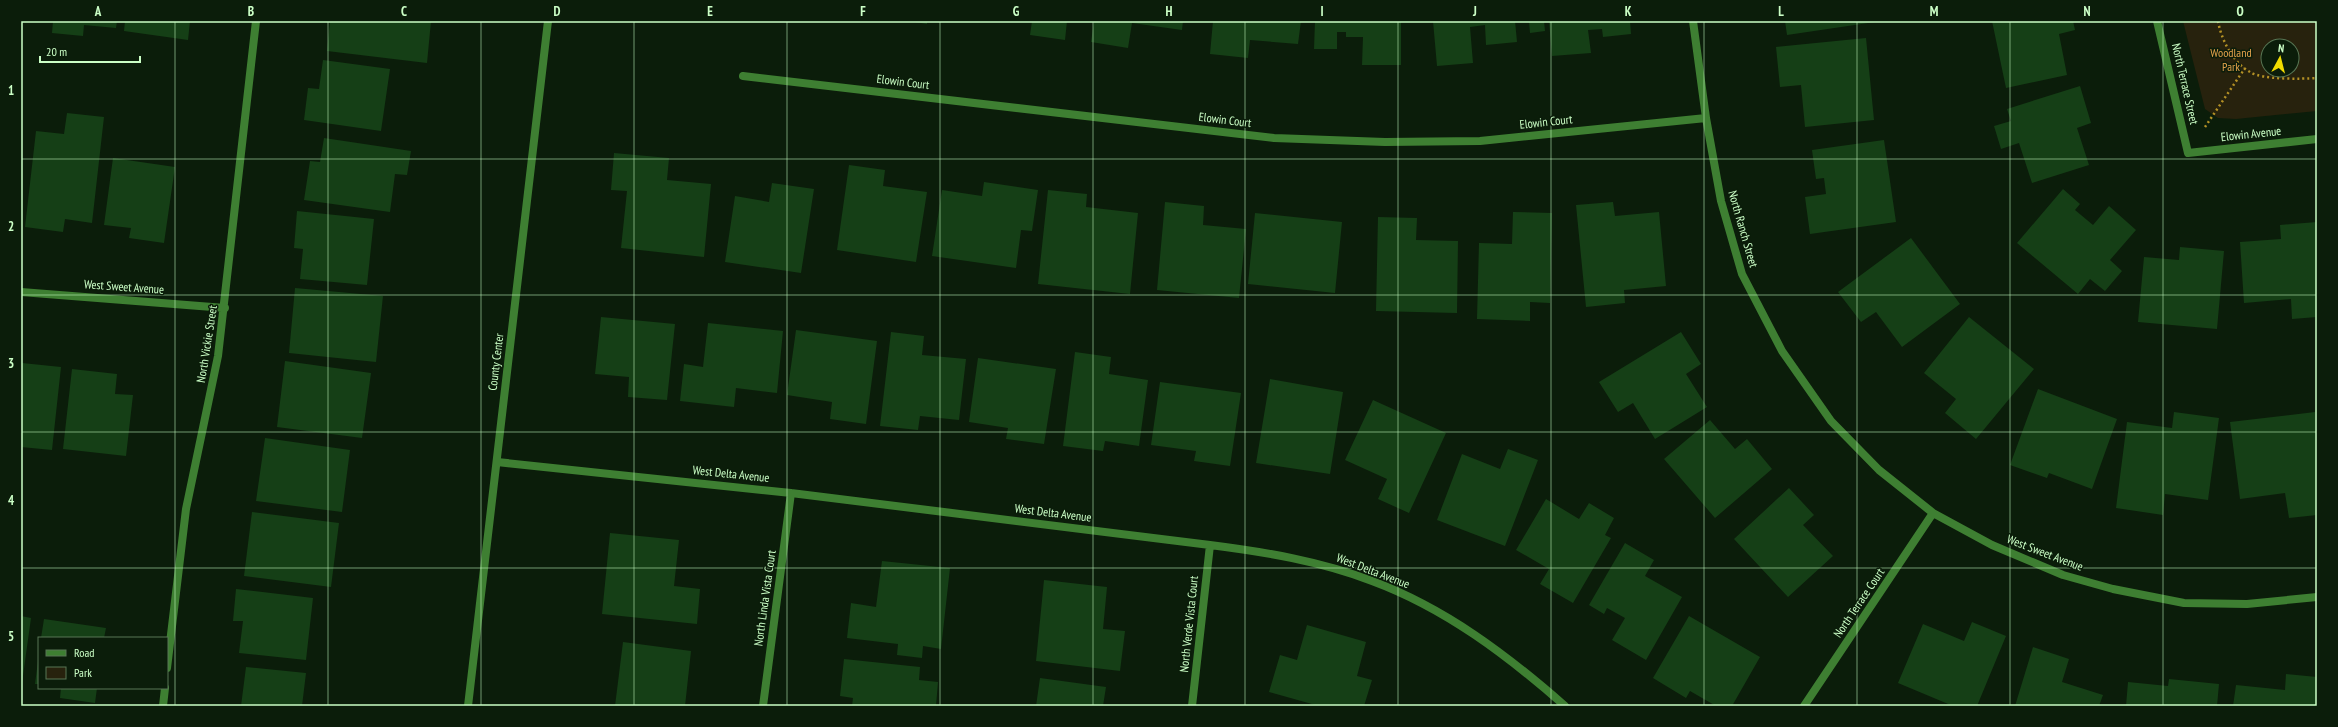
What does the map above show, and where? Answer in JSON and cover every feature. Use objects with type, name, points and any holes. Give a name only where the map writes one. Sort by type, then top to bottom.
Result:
[{"type":"street","name":"North Vickie Street","points":[[168,660],[186,509],[214,377],[225,308],[256,21]]},
{"type":"street","name":"County Center","points":[[468,706],[548,21]]},
{"type":"street","name":"North Ranch Street","points":[[1693,21],[1706,118],[1721,201],[1742,274],[1782,351],[1831,421]]},
{"type":"street","name":"North Terrace Street","points":[[2157,21],[2188,153]]},
{"type":"street","name":"Elowin Court","points":[[743,76],[1282,138],[1385,142],[1480,140],[1706,118]]},
{"type":"street","name":"Elowin Avenue","points":[[2188,153],[2317,139]]},
{"type":"street","name":"West Sweet Avenue","points":[[21,292],[225,308]]},
{"type":"street","name":"West Sweet Avenue","points":[[1831,421],[1879,470],[1933,513],[1992,545],[2056,572],[2113,589],[2184,603],[2247,604],[2317,597]]},
{"type":"street","name":"West Delta Avenue","points":[[497,462],[791,493],[1210,545],[1261,552],[1322,565],[1373,581],[1423,603],[1470,631],[1536,680],[1565,706]]},
{"type":"street","name":"North Linda Vista Court","points":[[763,706],[791,493]]},
{"type":"street","name":"North Terrace Court","points":[[1804,706],[1933,513]]},
{"type":"street","name":"North Verde Vista Court","points":[[1192,706],[1210,545]]},
{"type":"street","points":[[162,706],[165,689]]},
{"type":"path","points":[[2218,21],[2220,31],[2235,59],[2250,73],[2292,79],[2317,78]]},
{"type":"path","points":[[2188,153],[2244,68]]},
{"type":"green space","name":"Woodland Park","points":[[2183,21],[2317,21],[2317,111],[2236,119],[2218,118],[2205,109]]},
{"type":"building","points":[[53,21],[117,21],[116,28],[84,25],[83,36],[52,33]]},
{"type":"building","points":[[125,21],[190,21],[188,40],[124,31]]},
{"type":"building","points":[[330,21],[431,21],[427,63],[327,51]]},
{"type":"building","points":[[909,21],[927,21],[927,24]]},
{"type":"building","points":[[1032,21],[1067,21],[1065,40],[1030,35]]},
{"type":"building","points":[[1094,21],[1183,21],[1182,30],[1132,23],[1128,48],[1091,42]]},
{"type":"building","points":[[1213,21],[1301,21],[1298,44],[1250,40],[1248,58],[1210,54]]},
{"type":"building","points":[[1315,21],[1401,21],[1401,65],[1362,65],[1363,37],[1346,37],[1346,32],[1337,32],[1337,49],[1314,49]]},
{"type":"building","points":[[1433,21],[1515,21],[1517,42],[1486,45],[1485,25],[1470,27],[1473,63],[1437,66]]},
{"type":"building","points":[[1529,21],[1544,21],[1545,31],[1530,33]]},
{"type":"building","points":[[1549,21],[1630,21],[1631,34],[1603,37],[1602,29],[1588,30],[1591,53],[1552,56]]},
{"type":"building","points":[[1785,21],[1875,21],[1875,22],[1787,35]]},
{"type":"building","points":[[1992,21],[2073,21],[2075,30],[2059,34],[2067,75],[2006,88]]},
{"type":"building","points":[[1866,38],[1874,120],[1805,127],[1801,85],[1780,87],[1776,47]]},
{"type":"building","points":[[323,60],[390,69],[381,131],[304,120],[308,88],[319,89]]},
{"type":"building","points":[[2080,86],[2091,123],[2077,128],[2089,165],[2032,183],[2019,143],[2001,149],[1994,126],[2011,121],[2007,109]]},
{"type":"building","points":[[67,113],[104,117],[92,223],[65,219],[63,232],[25,227],[36,131],[64,134]]},
{"type":"building","points":[[324,138],[411,151],[407,175],[395,174],[390,212],[304,200],[310,161],[320,162]]},
{"type":"building","points":[[1884,140],[1896,222],[1810,234],[1805,197],[1826,194],[1824,178],[1816,179],[1812,150]]},
{"type":"building","points":[[614,153],[669,158],[667,180],[711,184],[704,257],[621,248],[627,191],[611,190]]},
{"type":"building","points":[[113,158],[175,167],[164,243],[129,238],[131,228],[104,225]]},
{"type":"building","points":[[849,165],[885,170],[883,186],[927,192],[916,262],[837,250]]},
{"type":"building","points":[[984,182],[1038,190],[1032,231],[1021,230],[1016,268],[932,256],[942,190],[982,196]]},
{"type":"building","points":[[772,183],[814,189],[801,273],[725,262],[735,196],[769,202]]},
{"type":"building","points":[[2063,189],[2080,204],[2075,210],[2093,225],[2109,206],[2136,230],[2110,260],[2122,271],[2105,291],[2090,279],[2078,294],[2017,243]]},
{"type":"building","points":[[1048,190],[1087,194],[1086,207],[1138,213],[1130,294],[1038,284]]},
{"type":"building","points":[[1165,202],[1204,206],[1203,225],[1246,229],[1239,298],[1157,290]]},
{"type":"building","points":[[1613,202],[1615,216],[1659,212],[1666,286],[1624,290],[1625,303],[1586,307],[1576,205]]},
{"type":"building","points":[[297,211],[374,219],[367,285],[300,279],[303,249],[294,248]]},
{"type":"building","points":[[1513,212],[1552,213],[1550,303],[1530,302],[1530,321],[1477,319],[1479,243],[1512,244]]},
{"type":"building","points":[[1255,213],[1342,222],[1335,293],[1248,284]]},
{"type":"building","points":[[1378,217],[1417,218],[1416,240],[1458,241],[1457,313],[1376,311]]},
{"type":"building","points":[[2317,222],[2317,317],[2292,319],[2291,299],[2244,303],[2240,242],[2281,239],[2280,225]]},
{"type":"building","points":[[1911,238],[1960,304],[1902,347],[1876,312],[1861,322],[1838,292]]},
{"type":"building","points":[[2180,247],[2224,251],[2217,329],[2138,322],[2144,257],[2179,260]]},
{"type":"building","points":[[295,288],[383,296],[376,362],[289,353]]},
{"type":"building","points":[[601,317],[675,324],[667,400],[628,397],[629,377],[595,374]]},
{"type":"building","points":[[1969,317],[2034,369],[1976,439],[1945,413],[1956,399],[1924,373]]},
{"type":"building","points":[[708,323],[783,331],[777,393],[736,388],[734,407],[680,401],[684,364],[703,367]]},
{"type":"building","points":[[796,330],[877,341],[866,424],[830,419],[832,402],[787,395]]},
{"type":"building","points":[[891,332],[924,336],[922,355],[966,359],[959,420],[920,416],[918,430],[880,426]]},
{"type":"building","points":[[1681,332],[1701,364],[1686,374],[1707,407],[1655,439],[1633,403],[1618,412],[1599,382]]},
{"type":"building","points":[[1075,352],[1111,357],[1109,374],[1148,380],[1139,446],[1105,441],[1103,451],[1063,446]]},
{"type":"building","points":[[978,358],[1056,369],[1044,444],[1006,439],[1008,428],[969,422]]},
{"type":"building","points":[[285,361],[371,373],[362,438],[277,427]]},
{"type":"building","points":[[22,363],[61,367],[52,450],[21,447]]},
{"type":"building","points":[[72,369],[117,374],[115,394],[133,395],[126,456],[63,449]]},
{"type":"building","points":[[1270,379],[1343,392],[1330,474],[1256,463]]},
{"type":"building","points":[[1160,382],[1241,393],[1230,466],[1194,461],[1196,451],[1151,445]]},
{"type":"building","points":[[2038,389],[2117,419],[2092,489],[2049,473],[2047,478],[2010,465]]},
{"type":"building","points":[[1373,400],[1446,433],[1409,513],[1378,499],[1387,479],[1345,460]]},
{"type":"building","points":[[2174,412],[2219,418],[2208,500],[2165,494],[2163,515],[2116,508],[2127,422],[2172,428]]},
{"type":"building","points":[[2315,412],[2317,515],[2289,518],[2285,493],[2240,499],[2230,422]]},
{"type":"building","points":[[1710,420],[1735,449],[1747,439],[1772,469],[1715,518],[1664,459]]},
{"type":"building","points":[[265,438],[350,450],[342,512],[256,501]]},
{"type":"building","points":[[1508,449],[1538,460],[1505,546],[1437,520],[1462,454],[1500,469]]},
{"type":"building","points":[[1789,488],[1814,515],[1803,525],[1833,556],[1788,597],[1734,539]]},
{"type":"building","points":[[1546,499],[1579,519],[1589,503],[1614,518],[1605,535],[1611,538],[1573,603],[1540,584],[1549,569],[1516,550]]},
{"type":"building","points":[[252,512],[339,523],[331,587],[244,576]]},
{"type":"building","points":[[610,533],[679,540],[674,586],[700,589],[697,624],[602,614]]},
{"type":"building","points":[[1625,543],[1654,560],[1645,576],[1682,597],[1646,660],[1612,640],[1625,618],[1607,608],[1604,614],[1589,605]]},
{"type":"building","points":[[882,561],[950,568],[941,649],[923,646],[922,658],[897,655],[898,644],[847,638],[851,603],[876,607]]},
{"type":"building","points":[[1044,580],[1107,587],[1103,629],[1125,631],[1120,671],[1036,661]]},
{"type":"building","points":[[236,589],[313,598],[306,660],[239,653],[243,621],[233,621]]},
{"type":"building","points":[[21,616],[31,618],[22,683],[21,682]]},
{"type":"building","points":[[1689,616],[1760,657],[1732,706],[1716,706],[1690,691],[1686,698],[1653,678]]},
{"type":"building","points":[[44,619],[106,628],[104,637],[41,637]]},
{"type":"building","points":[[1972,622],[2006,636],[1977,706],[1953,706],[1898,683],[1923,624],[1964,641]]},
{"type":"building","points":[[1307,625],[1366,642],[1357,676],[1372,680],[1364,706],[1319,706],[1269,692],[1280,655],[1297,660]]},
{"type":"building","points":[[623,642],[691,651],[685,706],[615,706]]},
{"type":"building","points":[[2033,647],[2069,659],[2062,682],[2103,695],[2099,706],[2015,706]]},
{"type":"building","points":[[844,659],[920,667],[919,680],[938,682],[936,706],[852,706],[853,698],[840,696]]},
{"type":"building","points":[[38,661],[38,684],[35,684]]},
{"type":"building","points":[[246,667],[306,673],[302,706],[241,706]]},
{"type":"building","points":[[2286,674],[2317,677],[2317,706],[2233,706],[2236,685],[2285,690]]},
{"type":"building","points":[[1040,678],[1106,687],[1103,706],[1036,706]]},
{"type":"building","points":[[2169,679],[2219,684],[2217,706],[2126,706],[2128,682],[2168,686]]},
{"type":"building","points":[[61,689],[97,689],[95,703],[60,698]]}]
